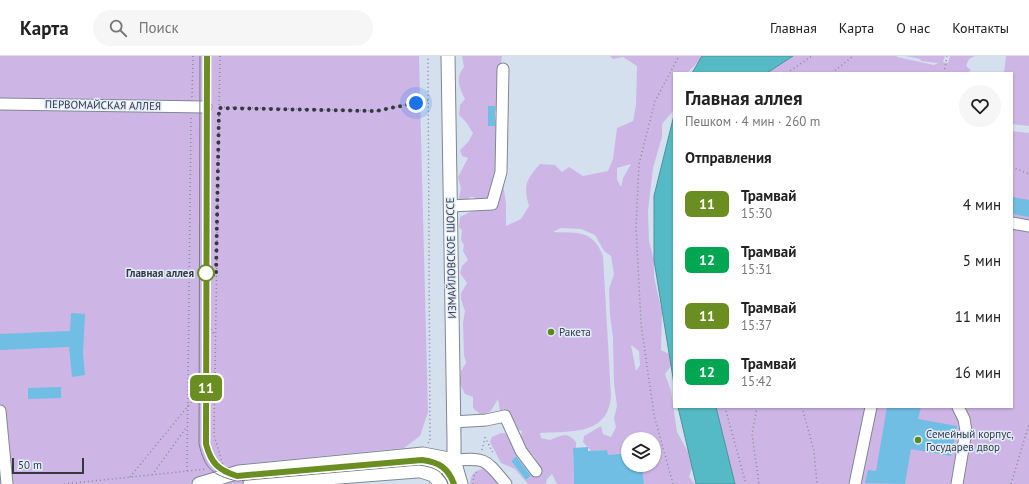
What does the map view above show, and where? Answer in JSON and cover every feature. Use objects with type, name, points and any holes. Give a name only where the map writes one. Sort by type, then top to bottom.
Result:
[{"type":"main road","name":"ИЗМАЙЛОВСКОЕ ШОССЕ","points":[[448,56],[454,460]]},
{"type":"main road","points":[[199,484],[239,472],[423,454],[454,460],[469,483]]},
{"type":"main road","points":[[250,484],[341,480],[421,471],[438,468],[454,460]]},
{"type":"main road","points":[[449,484],[454,460]]},
{"type":"main road","points":[[421,471],[434,475],[441,484]]},
{"type":"street","points":[[450,206],[492,204],[501,172],[503,69]]},
{"type":"street","name":"ПЕРВОМАЙСКАЯ АЛЛЕЯ","points":[[0,104],[206,107]]},
{"type":"street","points":[[1013,223],[1029,226]]},
{"type":"street","points":[[855,484],[871,408]]},
{"type":"street","points":[[957,484],[966,431],[964,419],[958,408]]},
{"type":"street","points":[[0,410],[8,484]]},
{"type":"street","points":[[453,422],[486,420],[505,416],[521,451],[536,471]]},
{"type":"street","points":[[454,460],[475,459],[486,462],[506,484]]},
{"type":"street","points":[[341,462],[341,480]]},
{"type":"path","points":[[187,471],[193,56]]},
{"type":"path","points":[[219,468],[224,468],[214,435],[214,399],[220,56]]},
{"type":"path","points":[[428,56],[430,441]]},
{"type":"path","points":[[673,484],[654,415],[641,324],[636,227],[639,164],[653,108],[655,101],[679,56]]},
{"type":"path","points":[[788,72],[812,56]]},
{"type":"path","points":[[833,72],[853,56]]},
{"type":"path","points":[[944,72],[947,56]]},
{"type":"path","points":[[206,107],[376,111],[429,100]]},
{"type":"path","points":[[1013,167],[1029,174]]},
{"type":"path","points":[[211,329],[215,337]]},
{"type":"path","points":[[130,477],[193,400],[214,399]]},
{"type":"path","points":[[725,408],[746,484]]},
{"type":"path","points":[[757,408],[752,434],[759,484]]},
{"type":"path","points":[[802,408],[814,451],[817,484]]},
{"type":"path","points":[[1011,484],[1029,424]]},
{"type":"path","points":[[152,475],[187,426]]},
{"type":"path","points":[[64,484],[210,469]]},
{"type":"shaded area","points":[[0,56],[419,56],[428,412],[420,436],[404,448],[244,464],[245,484],[0,484]]},
{"type":"shaded area","points":[[462,56],[502,56],[500,69],[500,105],[493,114],[500,129],[503,183],[506,204],[506,226],[521,219],[529,206],[526,193],[527,183],[540,164],[555,165],[562,172],[569,167],[583,176],[608,171],[613,159],[617,128],[633,121],[636,105],[637,66],[623,57],[613,59],[610,56],[701,56],[701,59],[688,72],[673,72],[673,111],[662,124],[662,137],[653,168],[648,211],[649,241],[654,260],[654,277],[662,312],[661,350],[669,354],[671,366],[665,374],[671,391],[677,432],[688,452],[692,468],[689,477],[695,484],[644,484],[643,472],[661,472],[661,432],[621,432],[621,454],[615,454],[618,484],[608,484],[607,450],[591,451],[583,442],[584,436],[601,426],[603,434],[611,437],[616,427],[614,418],[617,406],[614,384],[613,338],[610,315],[609,289],[614,274],[611,256],[604,251],[595,235],[581,229],[561,228],[553,232],[583,234],[594,241],[599,247],[603,256],[611,396],[608,409],[603,418],[595,425],[586,429],[540,433],[541,438],[550,440],[567,435],[576,442],[576,448],[573,448],[574,484],[557,484],[552,474],[547,479],[546,484],[528,484],[515,469],[501,463],[490,442],[492,437],[501,433],[509,434],[518,455],[511,461],[526,480],[533,475],[539,465],[533,455],[525,451],[520,441],[522,431],[512,427],[498,414],[500,411],[498,399],[490,412],[480,414],[473,408],[473,397],[465,394],[459,382],[461,371],[466,363],[464,355],[463,323],[465,311],[461,299],[461,293],[467,283],[460,273],[462,266],[468,260],[463,251],[464,245],[461,240],[462,230],[459,227],[460,217],[476,209],[475,197],[470,197],[465,204],[458,202],[461,188],[458,177],[468,158],[462,156],[460,150],[469,141],[473,133],[466,122],[459,115],[460,105],[465,99],[459,83],[460,75],[464,67]],"holes":[[[631,164],[623,178],[621,187],[617,179],[617,168]],[[631,345],[639,351],[640,365],[636,371]]]},
{"type":"shaded area","points":[[793,56],[897,56],[934,65],[938,63],[921,61],[920,59],[905,56],[945,56],[943,62],[948,63],[950,56],[975,56],[969,59],[966,66],[971,70],[969,72],[769,72]]},
{"type":"shaded area","points":[[1006,56],[1029,56],[1029,126],[1013,124],[1013,72],[1004,72]]},
{"type":"shaded area","points":[[1013,131],[1029,133],[1029,484],[735,484],[716,408],[1013,408]]},
{"type":"shaded area","points":[[483,469],[489,472],[498,484],[470,484],[473,474]]},
{"type":"water","points":[[702,56],[793,56],[769,72],[693,72]]},
{"type":"water","points":[[673,119],[673,378],[654,260],[654,196]]},
{"type":"water","points":[[678,408],[716,408],[735,484],[696,484]]},
{"type":"building","points":[[488,106],[495,106],[495,126],[488,126]]},
{"type":"building","points":[[1013,197],[1029,200],[1029,217],[1013,214]]},
{"type":"building","points":[[71,313],[85,314],[83,354],[85,375],[72,377],[69,347],[0,350],[0,334],[70,331]]},
{"type":"building","points":[[61,387],[61,398],[28,399],[28,388]]},
{"type":"building","name":"Семейный корпус, Государев двор","points":[[887,408],[921,408],[918,419],[957,426],[951,456],[911,449],[905,484],[865,483],[868,470],[876,471]]},
{"type":"building","points":[[588,447],[588,451],[607,450],[608,455],[621,454],[621,472],[643,472],[644,484],[574,484],[573,448]]},
{"type":"building","points":[[516,456],[531,476],[526,480],[511,461]]},
{"type":"tram line","points":[[200,56],[199,444],[201,453],[207,465],[211,470],[221,476],[237,481],[419,465],[437,470],[443,475],[448,484]]},
{"type":"tram line","points":[[207,56],[206,444],[215,464],[227,473],[233,475]]},
{"type":"tram line","name":"11","points":[[207,56],[206,444],[209,456],[216,466],[237,476],[420,460],[433,461],[444,467],[454,484]]},
{"type":"place","name":"Главная аллея","points":[[206,273]]},
{"type":"place","name":"Ракета","points":[[551,332]]},
{"type":"place","name":"Семейный корпус, Государев двор","points":[[918,440]]},
{"type":"route","points":[[206,273],[216,276],[219,108],[376,111],[416,103]]}]
